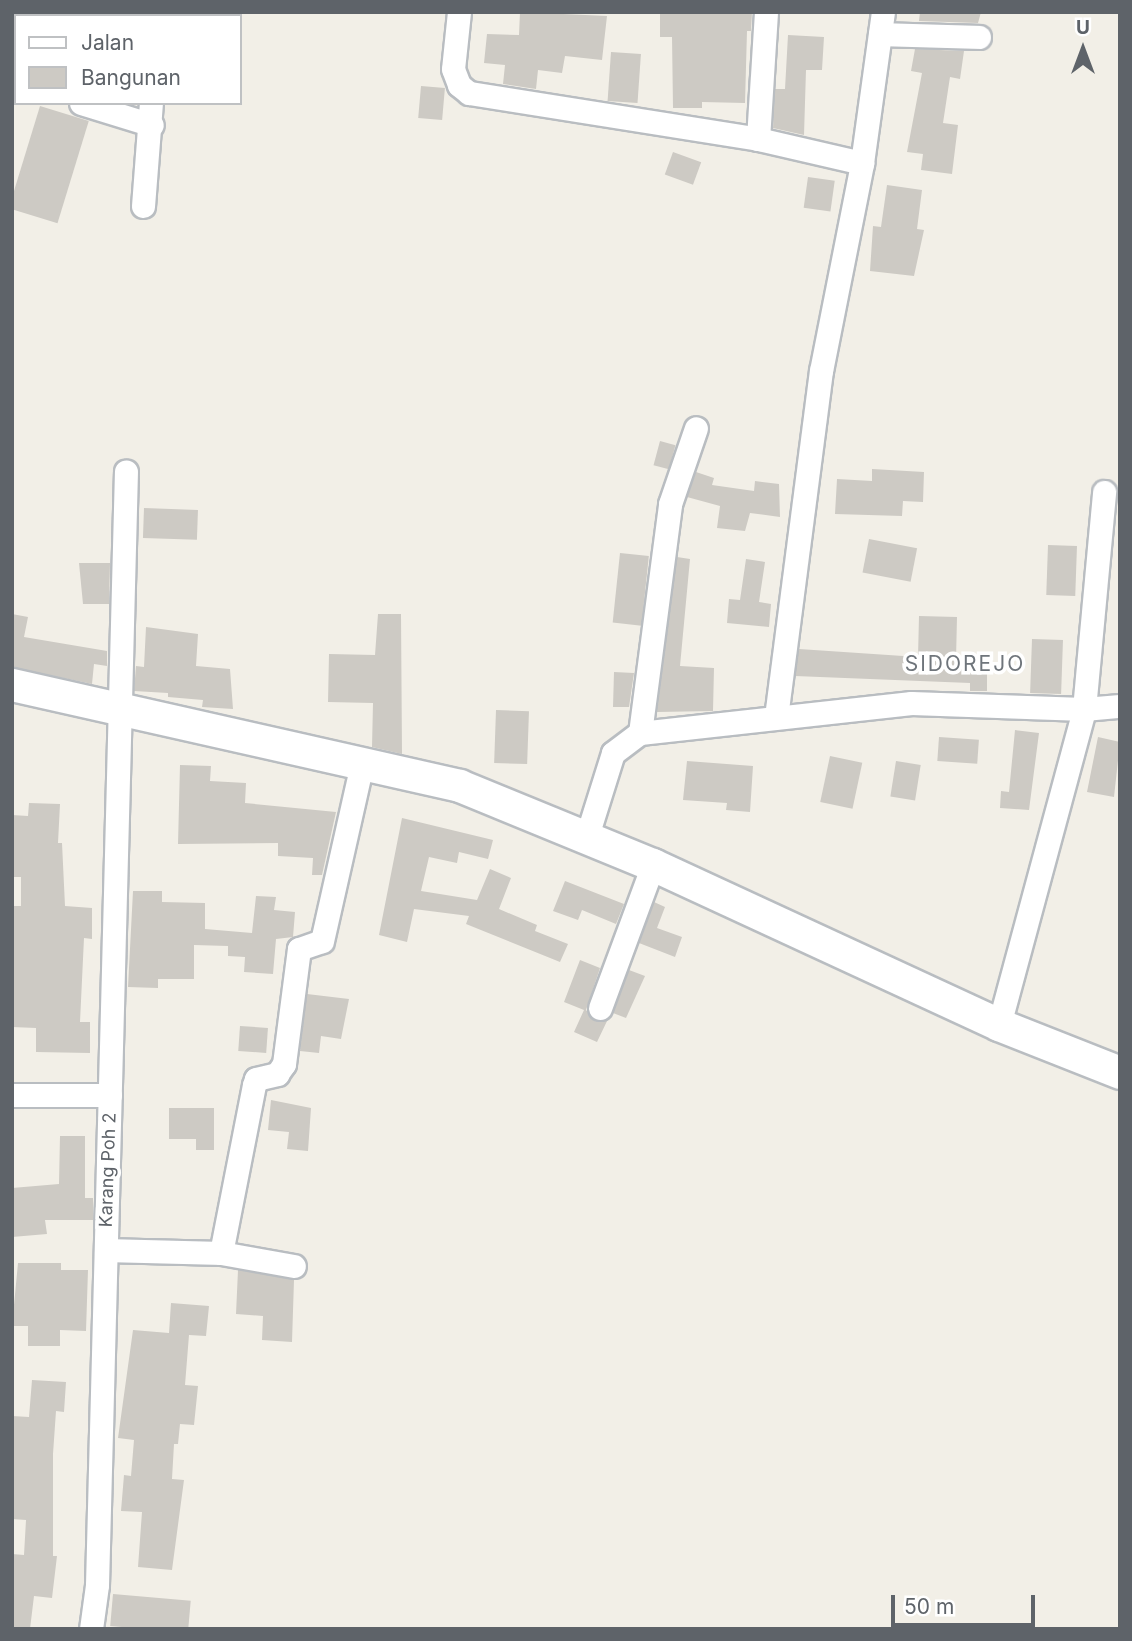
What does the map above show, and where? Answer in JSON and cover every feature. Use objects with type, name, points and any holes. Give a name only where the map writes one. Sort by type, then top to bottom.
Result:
[{"type":"main road","points":[[12,685],[460,786],[653,865],[999,1025],[1120,1073]]},
{"type":"street","points":[[459,12],[453,69],[459,85],[470,93],[758,139],[862,163]]},
{"type":"street","points":[[758,139],[766,12]]},
{"type":"street","points":[[776,717],[821,371],[862,163],[881,23],[979,37]]},
{"type":"street","points":[[94,105],[151,114],[143,206]]},
{"type":"street","points":[[640,733],[670,504],[696,428]]},
{"type":"street","name":"Karang Poh 2","points":[[92,1629],[97,1585],[117,710],[126,471]]},
{"type":"street","points":[[999,1025],[1084,709],[1104,492]]},
{"type":"street","points":[[586,839],[613,753],[640,733],[911,703],[1084,709],[1120,706]]},
{"type":"street","points":[[221,1253],[254,1085],[261,1076],[277,1074],[284,1065],[299,949],[322,941],[362,764]]},
{"type":"street","points":[[600,1008],[653,865]]},
{"type":"street","points":[[12,1096],[110,1096]]},
{"type":"street","points":[[106,1250],[221,1253],[294,1266]]},
{"type":"building","points":[[520,12],[607,16],[602,60],[565,56],[562,73],[538,70],[536,89],[503,84],[505,65],[484,63],[487,34],[519,35]]},
{"type":"building","points":[[660,12],[752,12],[751,31],[747,31],[745,103],[702,102],[702,108],[673,108],[672,37],[660,37]]},
{"type":"building","points":[[920,12],[981,12],[978,23],[919,21]]},
{"type":"building","points":[[788,35],[824,37],[822,70],[806,70],[804,135],[773,128],[775,89],[785,89]]},
{"type":"building","points":[[915,49],[964,51],[960,79],[950,77],[943,123],[958,125],[952,174],[921,170],[923,154],[907,152],[922,73],[911,71]]},
{"type":"building","points":[[611,52],[641,54],[638,103],[608,101]]},
{"type":"building","points":[[421,86],[445,88],[442,120],[418,118]]},
{"type":"building","points":[[40,106],[89,121],[57,223],[12,209],[12,198]]},
{"type":"building","points":[[673,152],[701,162],[693,185],[665,175]]},
{"type":"building","points":[[808,177],[835,181],[830,211],[804,208]]},
{"type":"building","points":[[887,185],[922,190],[917,229],[924,230],[914,276],[870,271],[873,226],[881,227]]},
{"type":"building","points":[[660,441],[675,445],[669,469],[654,465]]},
{"type":"building","points":[[872,469],[924,472],[923,502],[903,501],[902,516],[835,514],[837,479],[872,481]]},
{"type":"building","points":[[696,472],[714,478],[712,485],[754,491],[755,481],[779,484],[780,517],[750,513],[745,531],[717,528],[720,506],[687,497]]},
{"type":"building","points":[[144,508],[198,510],[197,540],[143,538]]},
{"type":"building","points":[[869,539],[917,548],[911,582],[863,572]]},
{"type":"building","points":[[1048,545],[1077,546],[1075,596],[1046,595]]},
{"type":"building","points":[[620,553],[649,556],[642,626],[613,623]]},
{"type":"building","points":[[677,557],[690,559],[680,666],[714,668],[713,711],[657,712]]},
{"type":"building","points":[[746,559],[765,562],[759,602],[771,604],[769,627],[727,623],[729,599],[740,600]]},
{"type":"building","points":[[79,563],[110,563],[109,604],[83,604]]},
{"type":"building","points":[[12,614],[28,617],[24,637],[107,651],[107,666],[94,664],[92,684],[12,667]]},
{"type":"building","points":[[378,614],[401,614],[402,754],[372,747],[373,703],[328,702],[329,654],[375,655]]},
{"type":"building","points":[[919,616],[957,617],[956,660],[987,661],[987,691],[970,691],[970,683],[795,676],[799,649],[918,657]]},
{"type":"building","points":[[146,627],[198,634],[196,666],[230,669],[233,709],[202,707],[203,700],[168,697],[168,693],[134,691],[136,666],[144,667]]},
{"type":"building","points":[[1032,639],[1063,640],[1061,694],[1030,693]]},
{"type":"building","points":[[614,672],[634,673],[629,707],[613,707]]},
{"type":"building","points":[[496,710],[529,711],[527,764],[494,763]]},
{"type":"building","points":[[1015,730],[1039,733],[1029,810],[1000,808],[1001,791],[1009,792]]},
{"type":"building","points":[[939,737],[979,740],[977,764],[937,761]]},
{"type":"building","points":[[1098,737],[1120,742],[1114,797],[1087,792]]},
{"type":"building","points":[[830,756],[862,763],[853,809],[820,802]]},
{"type":"building","points":[[687,761],[753,766],[750,812],[726,810],[727,803],[683,800]]},
{"type":"building","points":[[896,761],[921,765],[915,800],[890,797]]},
{"type":"building","points":[[180,765],[211,766],[210,781],[246,783],[245,803],[336,812],[322,875],[312,875],[313,858],[278,856],[278,843],[178,844]]},
{"type":"building","points":[[29,803],[60,804],[58,843],[62,843],[65,906],[92,908],[92,939],[84,938],[80,1022],[90,1022],[90,1053],[36,1052],[36,1028],[12,1027],[12,906],[21,906],[21,877],[12,877],[12,815],[28,816]]},
{"type":"building","points":[[402,818],[493,840],[488,859],[459,852],[457,863],[429,857],[421,891],[477,900],[490,869],[511,878],[499,909],[537,925],[535,931],[568,944],[560,962],[466,924],[469,916],[414,909],[407,942],[379,935]]},
{"type":"building","points":[[565,881],[624,904],[616,924],[582,910],[578,920],[553,911]]},
{"type":"building","points":[[133,891],[162,891],[162,902],[205,903],[205,929],[252,933],[256,896],[276,897],[274,910],[295,912],[293,937],[276,939],[273,974],[244,972],[245,957],[228,956],[228,946],[194,945],[194,979],[158,979],[158,988],[128,987]]},
{"type":"building","points":[[654,902],[665,907],[657,928],[682,937],[675,957],[639,943]]},
{"type":"building","points":[[580,960],[600,968],[586,1010],[595,1021],[608,1019],[597,1042],[574,1032],[584,1010],[564,1002]]},
{"type":"building","points":[[629,970],[645,976],[626,1018],[613,1013]]},
{"type":"building","points":[[307,994],[349,999],[341,1039],[321,1036],[319,1053],[300,1051]]},
{"type":"building","points":[[240,1026],[268,1028],[266,1053],[238,1051]]},
{"type":"building","points":[[271,1100],[311,1108],[308,1151],[287,1149],[289,1132],[268,1130]]},
{"type":"building","points":[[169,1108],[214,1108],[214,1150],[196,1150],[196,1139],[169,1139]]},
{"type":"building","points":[[60,1136],[85,1136],[85,1198],[93,1198],[93,1220],[45,1220],[47,1234],[12,1237],[12,1188],[59,1184]]},
{"type":"building","points":[[18,1263],[61,1263],[61,1270],[88,1270],[86,1331],[60,1330],[60,1346],[28,1346],[28,1326],[12,1326]]},
{"type":"building","points":[[238,1270],[294,1280],[292,1342],[262,1340],[263,1316],[236,1314]]},
{"type":"building","points":[[171,1303],[209,1306],[206,1336],[189,1335],[185,1385],[198,1386],[194,1425],[180,1424],[178,1444],[174,1444],[172,1479],[184,1480],[172,1570],[138,1567],[142,1512],[121,1511],[124,1475],[131,1476],[134,1440],[118,1438],[133,1330],[169,1333]]},
{"type":"building","points":[[32,1380],[66,1382],[64,1412],[56,1411],[53,1454],[53,1556],[57,1556],[52,1598],[34,1596],[30,1629],[12,1629],[12,1554],[24,1555],[26,1520],[12,1519],[12,1416],[29,1417]]},
{"type":"building","points":[[113,1594],[191,1601],[188,1629],[110,1626]]},
{"type":"district","name":"SIDOREJO","points":[[965,664]]}]
